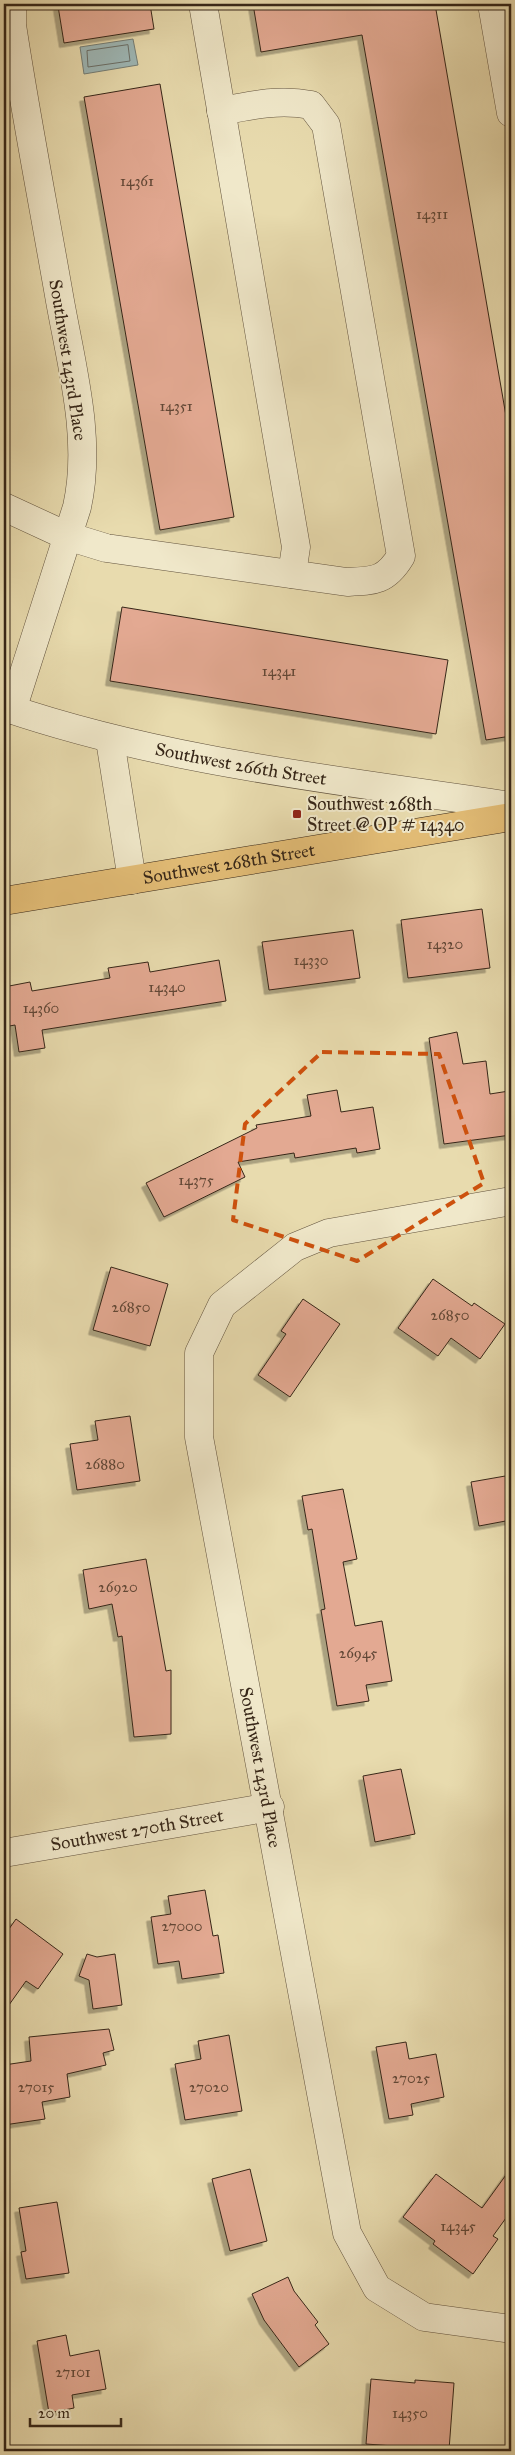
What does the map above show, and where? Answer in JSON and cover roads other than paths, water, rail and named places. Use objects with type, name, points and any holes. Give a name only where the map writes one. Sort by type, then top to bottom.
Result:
[{"type":"main road","name":"Southwest 268th Street","points":[[4,901],[511,817]]},
{"type":"street","name":"Southwest 143rd Place","points":[[8,708],[67,536],[81,486],[83,458],[81,427],[14,39],[12,4]]},
{"type":"street","points":[[203,4],[296,547],[292,574]]},
{"type":"street","points":[[492,4],[511,113]]},
{"type":"street","points":[[4,507],[67,536],[106,548],[347,582],[373,581],[391,572],[401,556],[326,125],[310,105],[291,101],[258,104],[221,111]]},
{"type":"street","name":"Southwest 266th Street","points":[[8,708],[110,740],[248,767],[511,806]]},
{"type":"street","points":[[110,740],[132,880]]},
{"type":"street","name":"Southwest 143rd Place","points":[[511,1201],[329,1233],[295,1247],[222,1305],[200,1353],[199,1438],[270,1807],[347,2233],[377,2288],[424,2317],[511,2329]]},
{"type":"street","name":"Southwest 270th Street","points":[[4,1853],[270,1807]]},
{"type":"water","points":[[133,39],[138,65],[84,74],[80,47]]},
{"type":"place","name":"Southwest 268th Street @ OP # 14340","points":[[297,814]]}]
